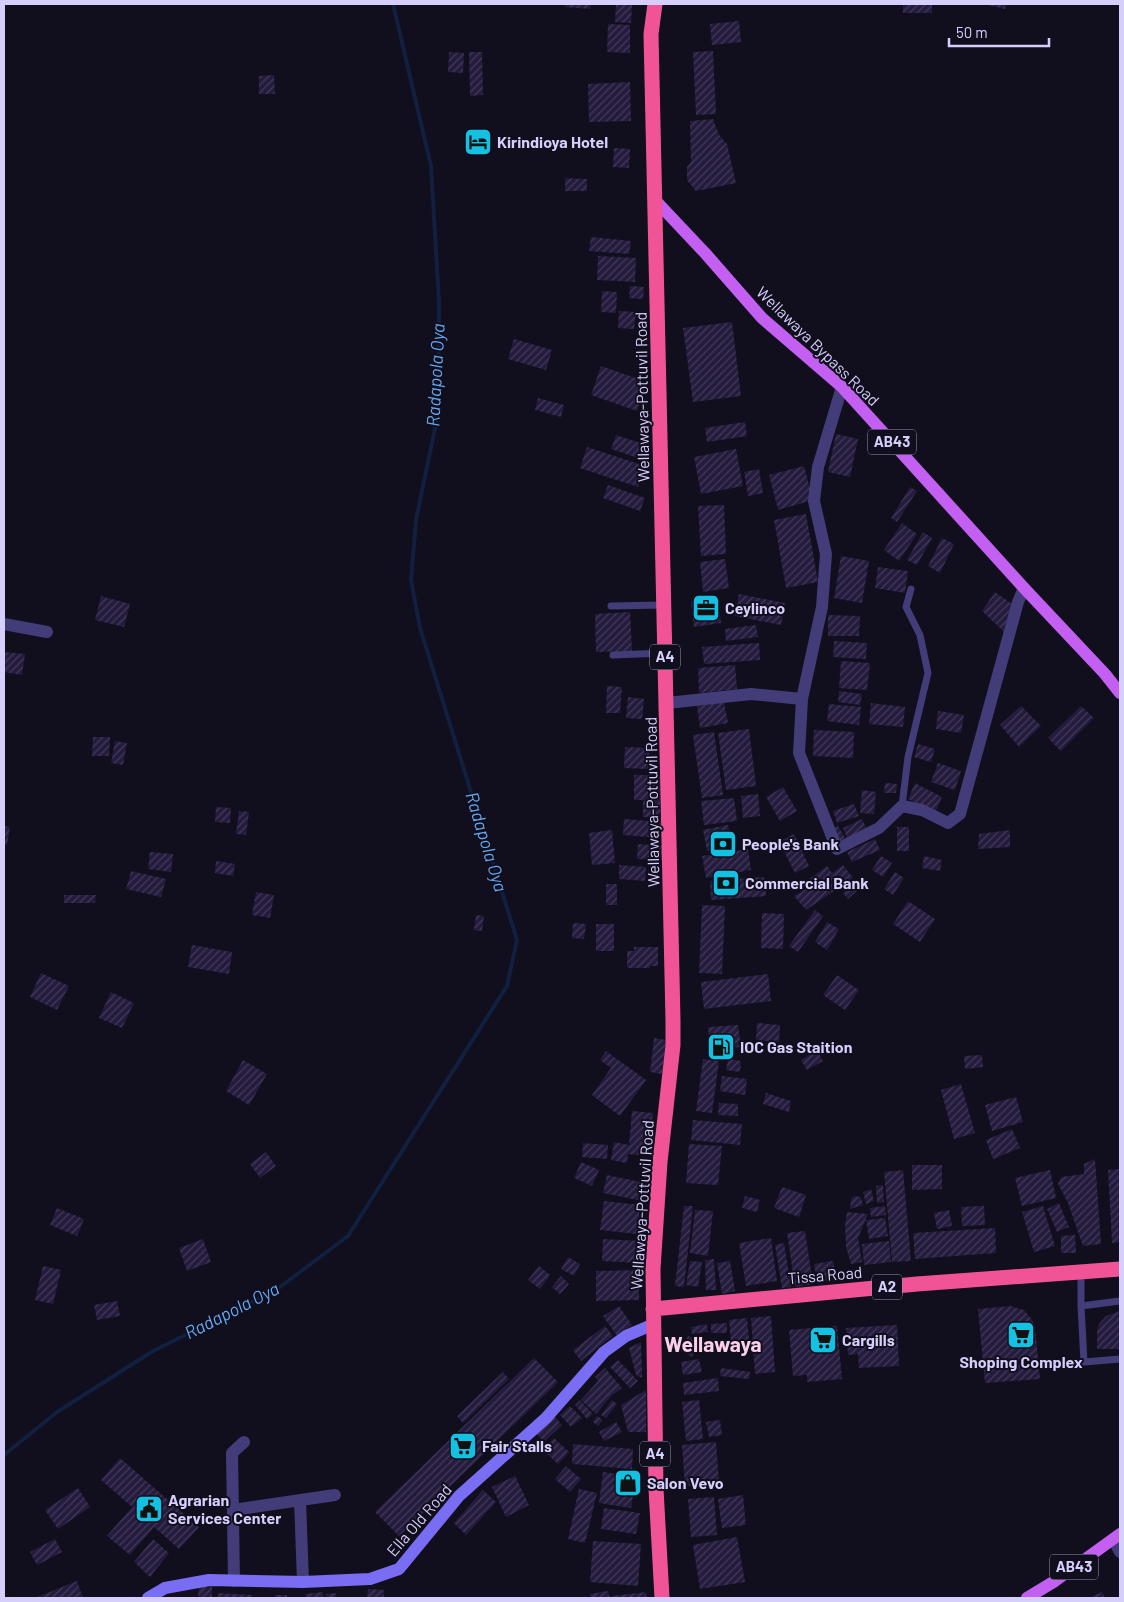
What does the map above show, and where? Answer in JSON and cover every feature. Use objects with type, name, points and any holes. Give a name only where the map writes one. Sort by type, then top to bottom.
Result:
[{"type":"highway","name":"Wellawaya-Pottuvil Road","points":[[654,4],[651,34],[654,200],[673,1020],[673,1045],[655,1230],[656,1489],[662,1598]]},
{"type":"highway","name":"Tissa Road","points":[[654,1317],[917,1284],[1120,1269]]},
{"type":"main road","name":"Wellawaya Bypass Road","points":[[654,200],[700,248],[762,318],[842,387],[1120,692]]},
{"type":"main road","name":"Ella Old Road","points":[[148,1598],[165,1588],[209,1580],[303,1582],[370,1579],[399,1569],[459,1496],[546,1418],[604,1352],[654,1317]]},
{"type":"main road","name":"AB43","points":[[1028,1598],[1116,1537]]},
{"type":"street","points":[[842,387],[818,467],[814,501],[826,554],[822,607],[802,700],[799,753],[837,849],[879,828],[902,806],[922,810],[948,823],[960,814],[1018,602],[1024,588]]},
{"type":"street","points":[[4,624],[47,632]]},
{"type":"street","points":[[667,703],[751,694],[802,700]]},
{"type":"street","points":[[234,1581],[232,1452],[244,1442]]},
{"type":"street","points":[[233,1510],[335,1495]]},
{"type":"street","points":[[300,1500],[303,1582]]},
{"type":"street","points":[[1116,1537],[1120,1552]]},
{"type":"lane","points":[[902,806],[908,757],[928,673],[920,635],[906,607],[911,589]]},
{"type":"lane","points":[[611,606],[664,604]]},
{"type":"lane","points":[[613,655],[665,653]]},
{"type":"lane","points":[[1081,1273],[1084,1362],[1120,1358]]},
{"type":"lane","points":[[1081,1306],[1120,1302]]},
{"type":"building","points":[[566,4],[591,4],[590,9],[565,7]]},
{"type":"building","points":[[616,4],[632,4],[631,23],[615,22]]},
{"type":"building","points":[[903,4],[932,4],[932,13],[903,13]]},
{"type":"building","points":[[984,4],[1006,4],[1005,9]]},
{"type":"building","points":[[739,21],[741,42],[712,45],[710,24]]},
{"type":"building","points":[[608,24],[630,25],[630,53],[607,52]]},
{"type":"building","points":[[713,51],[716,114],[696,115],[693,52]]},
{"type":"building","points":[[449,52],[464,53],[463,73],[448,72]]},
{"type":"building","points":[[469,52],[482,52],[483,95],[470,96]]},
{"type":"building","points":[[274,75],[275,94],[259,94],[259,76]]},
{"type":"building","points":[[630,82],[631,121],[589,122],[588,84]]},
{"type":"building","points":[[713,119],[719,135],[727,144],[736,183],[696,191],[687,180],[687,167],[691,162],[690,121]]},
{"type":"building","points":[[614,148],[630,149],[629,168],[613,167]]},
{"type":"building","points":[[565,178],[587,179],[587,191],[565,191]]},
{"type":"building","points":[[591,237],[631,241],[629,254],[589,251]]},
{"type":"building","points":[[598,256],[636,258],[635,282],[597,280]]},
{"type":"building","points":[[630,286],[644,287],[643,299],[629,298]]},
{"type":"building","points":[[602,291],[617,292],[616,313],[601,312]]},
{"type":"building","points":[[619,311],[636,312],[634,329],[618,328]]},
{"type":"building","points":[[732,322],[741,396],[693,402],[683,328]]},
{"type":"building","points":[[514,339],[552,350],[546,370],[508,359]]},
{"type":"building","points":[[601,366],[647,382],[637,411],[591,395]]},
{"type":"building","points":[[538,398],[564,405],[561,417],[535,410]]},
{"type":"building","points":[[745,422],[747,436],[707,442],[705,428]]},
{"type":"building","points":[[836,434],[858,439],[850,477],[828,472]]},
{"type":"building","points":[[616,435],[646,445],[641,459],[611,449]]},
{"type":"building","points":[[587,447],[645,466],[638,487],[580,468]]},
{"type":"building","points":[[736,449],[743,486],[701,494],[694,457]]},
{"type":"building","points":[[804,466],[813,500],[778,510],[769,475]]},
{"type":"building","points":[[759,469],[763,493],[748,496],[744,472]]},
{"type":"building","points":[[608,485],[645,498],[640,511],[603,498]]},
{"type":"building","points":[[910,487],[917,491],[897,522],[891,518]]},
{"type":"building","points":[[724,505],[726,554],[701,556],[698,506]]},
{"type":"building","points":[[806,514],[818,582],[786,588],[774,520]]},
{"type":"building","points":[[902,523],[917,534],[899,561],[884,550]]},
{"type":"building","points":[[923,532],[932,538],[917,565],[907,560]]},
{"type":"building","points":[[942,538],[954,544],[940,573],[928,566]]},
{"type":"building","points":[[841,556],[869,561],[862,603],[834,598]]},
{"type":"building","points":[[725,559],[729,588],[703,592],[700,562]]},
{"type":"building","points":[[878,567],[908,571],[905,593],[875,588]]},
{"type":"building","points":[[995,592],[1012,604],[1004,632],[982,611]]},
{"type":"building","points":[[739,594],[785,603],[781,625],[735,616]]},
{"type":"building","points":[[101,596],[130,604],[124,627],[95,620]]},
{"type":"building","points":[[718,597],[721,623],[694,627],[691,601]]},
{"type":"building","points":[[630,612],[632,651],[596,652],[595,614]]},
{"type":"building","points":[[828,615],[860,616],[859,636],[828,636]]},
{"type":"building","points":[[756,625],[758,637],[726,641],[725,629]]},
{"type":"building","points":[[834,641],[867,643],[866,659],[833,657]]},
{"type":"building","points":[[759,643],[760,660],[704,664],[702,647]]},
{"type":"building","points":[[4,652],[25,654],[22,675],[4,672]]},
{"type":"building","points":[[841,661],[870,663],[867,690],[839,688]]},
{"type":"building","points":[[735,665],[737,689],[699,693],[698,668]]},
{"type":"building","points":[[607,686],[622,687],[620,713],[606,713]]},
{"type":"building","points":[[839,691],[862,694],[860,705],[838,702]]},
{"type":"building","points":[[628,697],[644,699],[642,719],[626,718]]},
{"type":"building","points":[[724,702],[728,723],[700,728],[697,706]]},
{"type":"building","points":[[871,703],[905,707],[903,727],[869,724]]},
{"type":"building","points":[[829,704],[861,707],[859,725],[827,721]]},
{"type":"building","points":[[1021,706],[1041,726],[1019,747],[1000,725]]},
{"type":"building","points":[[1081,706],[1094,718],[1061,751],[1048,738]]},
{"type":"building","points":[[938,711],[964,715],[961,733],[936,729]]},
{"type":"building","points":[[749,729],[756,786],[726,790],[718,733]]},
{"type":"building","points":[[814,730],[854,732],[853,758],[813,756]]},
{"type":"building","points":[[714,732],[723,795],[702,798],[693,735]]},
{"type":"building","points":[[93,737],[110,737],[109,756],[92,756]]},
{"type":"building","points":[[115,741],[127,743],[123,765],[111,763]]},
{"type":"building","points":[[918,744],[935,749],[931,762],[914,757]]},
{"type":"building","points":[[625,747],[649,748],[649,769],[624,768]]},
{"type":"building","points":[[938,763],[961,771],[955,790],[931,782]]},
{"type":"building","points":[[634,775],[660,775],[660,817],[643,817],[643,800],[634,800]]},
{"type":"building","points":[[885,783],[897,784],[896,793],[884,793]]},
{"type":"building","points":[[915,783],[942,797],[935,813],[908,799]]},
{"type":"building","points":[[783,787],[797,811],[780,821],[766,797]]},
{"type":"building","points":[[862,790],[876,792],[874,814],[860,813]]},
{"type":"building","points":[[758,794],[760,816],[743,818],[741,796]]},
{"type":"building","points":[[734,798],[737,821],[704,825],[701,801]]},
{"type":"building","points":[[854,804],[859,816],[837,823],[833,811]]},
{"type":"building","points":[[216,807],[231,808],[230,823],[215,822]]},
{"type":"building","points":[[239,811],[249,812],[246,835],[236,834]]},
{"type":"building","points":[[624,819],[661,822],[660,838],[623,835]]},
{"type":"building","points":[[862,819],[867,829],[847,838],[843,828]]},
{"type":"building","points":[[728,825],[732,846],[707,851],[703,830]]},
{"type":"building","points":[[4,826],[10,827],[7,845],[4,844]]},
{"type":"building","points":[[838,826],[845,838],[837,843],[830,830]]},
{"type":"building","points":[[897,827],[909,827],[909,851],[897,851]]},
{"type":"building","points":[[612,830],[615,863],[592,865],[589,833]]},
{"type":"building","points":[[1010,830],[1010,847],[978,849],[979,834]]},
{"type":"building","points":[[794,834],[809,866],[795,873],[779,842]]},
{"type":"building","points":[[875,839],[880,850],[852,862],[847,852]]},
{"type":"building","points":[[638,844],[663,846],[662,860],[637,859]]},
{"type":"building","points":[[748,849],[751,870],[706,878],[702,856]]},
{"type":"building","points":[[150,852],[173,854],[171,872],[148,869]]},
{"type":"building","points":[[881,856],[892,863],[883,877],[872,870]]},
{"type":"building","points":[[924,856],[942,860],[940,871],[922,868]]},
{"type":"building","points":[[216,861],[235,864],[233,876],[215,873]]},
{"type":"building","points":[[619,865],[646,867],[645,881],[619,879]]},
{"type":"building","points":[[843,865],[853,878],[806,910],[794,896],[811,886],[809,879],[827,866],[832,873]]},
{"type":"building","points":[[131,871],[166,879],[161,897],[126,889]]},
{"type":"building","points":[[895,872],[904,878],[893,895],[884,889]]},
{"type":"building","points":[[764,877],[766,896],[711,900],[710,881]]},
{"type":"building","points":[[853,883],[859,889],[848,899],[843,893]]},
{"type":"building","points":[[606,884],[617,884],[617,905],[606,905]]},
{"type":"building","points":[[256,892],[274,895],[270,918],[252,915]]},
{"type":"building","points":[[64,895],[96,895],[95,903],[64,903]]},
{"type":"building","points":[[908,901],[935,919],[920,942],[893,924]]},
{"type":"building","points":[[702,905],[725,906],[722,974],[699,973]]},
{"type":"building","points":[[815,910],[823,916],[798,952],[789,946]]},
{"type":"building","points":[[762,913],[784,914],[783,949],[761,948]]},
{"type":"building","points":[[476,915],[484,916],[482,931],[474,930]]},
{"type":"building","points":[[827,922],[839,929],[827,950],[815,942]]},
{"type":"building","points":[[573,923],[586,924],[584,939],[572,938]]},
{"type":"building","points":[[596,924],[614,924],[614,951],[596,951]]},
{"type":"building","points":[[192,945],[232,952],[229,974],[188,967]]},
{"type":"building","points":[[634,947],[658,947],[658,966],[627,968],[627,951],[634,951]]},
{"type":"building","points":[[41,973],[69,986],[57,1010],[30,997]]},
{"type":"building","points":[[768,974],[771,1001],[704,1009],[701,982]]},
{"type":"building","points":[[837,975],[859,990],[845,1010],[823,995]]},
{"type":"building","points":[[111,992],[134,1003],[122,1028],[99,1018]]},
{"type":"building","points":[[757,1023],[780,1025],[779,1042],[756,1040]]},
{"type":"building","points":[[738,1025],[741,1047],[710,1050],[708,1027]]},
{"type":"building","points":[[654,1038],[666,1040],[662,1074],[650,1072]]},
{"type":"building","points":[[817,1050],[823,1061],[807,1070],[801,1060]]},
{"type":"building","points":[[606,1051],[646,1080],[620,1116],[592,1095],[611,1068],[600,1060]]},
{"type":"building","points":[[982,1055],[983,1067],[965,1069],[964,1056]]},
{"type":"building","points":[[703,1059],[719,1061],[712,1113],[696,1111]]},
{"type":"building","points":[[728,1059],[741,1061],[740,1072],[726,1070]]},
{"type":"building","points":[[243,1060],[267,1074],[249,1105],[226,1091]]},
{"type":"building","points":[[722,1076],[747,1079],[745,1095],[720,1091]]},
{"type":"building","points":[[961,1084],[975,1133],[954,1139],[941,1090]]},
{"type":"building","points":[[766,1093],[791,1101],[789,1112],[763,1104]]},
{"type":"building","points":[[1016,1097],[1023,1122],[992,1131],[985,1105]]},
{"type":"building","points":[[719,1103],[738,1104],[738,1116],[718,1115]]},
{"type":"building","points":[[632,1111],[653,1113],[649,1156],[628,1154],[627,1163],[611,1160],[614,1142],[629,1145]]},
{"type":"building","points":[[693,1120],[742,1124],[740,1145],[691,1140]]},
{"type":"building","points":[[1012,1129],[1020,1148],[993,1159],[986,1140]]},
{"type":"building","points":[[583,1143],[608,1145],[607,1159],[582,1157]]},
{"type":"building","points":[[689,1144],[722,1146],[718,1185],[686,1183]]},
{"type":"building","points":[[266,1152],[276,1166],[260,1178],[250,1164]]},
{"type":"building","points":[[1095,1159],[1101,1244],[1083,1246],[1068,1203],[1058,1184],[1061,1177],[1084,1174],[1084,1164]]},
{"type":"building","points":[[581,1162],[599,1170],[592,1186],[574,1178]]},
{"type":"building","points":[[912,1165],[942,1165],[942,1189],[912,1190]]},
{"type":"building","points":[[1120,1169],[1120,1242],[1112,1243],[1108,1170]]},
{"type":"building","points":[[903,1170],[911,1261],[892,1262],[884,1172]]},
{"type":"building","points":[[1050,1170],[1056,1198],[1022,1206],[1015,1178]]},
{"type":"building","points":[[607,1175],[641,1182],[638,1200],[603,1193]]},
{"type":"building","points":[[883,1185],[884,1202],[877,1203],[876,1186]]},
{"type":"building","points":[[782,1187],[806,1195],[799,1217],[774,1208]]},
{"type":"building","points":[[871,1189],[874,1201],[866,1204],[863,1192]]},
{"type":"building","points":[[745,1196],[760,1200],[757,1212],[742,1208]]},
{"type":"building","points":[[854,1196],[861,1197],[863,1205],[850,1209],[851,1199]]},
{"type":"building","points":[[604,1201],[640,1205],[637,1234],[600,1230]]},
{"type":"building","points":[[1059,1203],[1069,1227],[1057,1232],[1047,1209]]},
{"type":"building","points":[[684,1206],[693,1206],[684,1287],[675,1286]]},
{"type":"building","points":[[885,1206],[886,1215],[871,1217],[870,1208]]},
{"type":"building","points":[[984,1206],[985,1225],[962,1226],[961,1207]]},
{"type":"building","points":[[1043,1206],[1055,1246],[1034,1252],[1022,1212]]},
{"type":"building","points":[[57,1208],[84,1219],[77,1236],[50,1225]]},
{"type":"building","points":[[695,1210],[713,1211],[708,1256],[690,1253]]},
{"type":"building","points":[[949,1210],[952,1226],[937,1229],[934,1213]]},
{"type":"building","points":[[847,1212],[868,1214],[858,1238],[862,1262],[851,1264],[846,1247],[845,1225]]},
{"type":"building","points":[[885,1218],[888,1236],[869,1239],[866,1220]]},
{"type":"building","points":[[995,1228],[996,1253],[915,1259],[913,1233]]},
{"type":"building","points":[[805,1231],[813,1284],[795,1287],[787,1233]]},
{"type":"building","points":[[1075,1235],[1076,1253],[1061,1253],[1061,1236]]},
{"type":"building","points":[[771,1238],[777,1281],[746,1286],[739,1243]]},
{"type":"building","points":[[203,1239],[211,1262],[187,1271],[179,1248]]},
{"type":"building","points":[[603,1239],[640,1241],[639,1263],[602,1261]]},
{"type":"building","points":[[889,1241],[891,1262],[864,1265],[862,1244]]},
{"type":"building","points":[[784,1243],[791,1287],[782,1288],[775,1245]]},
{"type":"building","points":[[568,1257],[580,1264],[574,1276],[561,1269]]},
{"type":"building","points":[[714,1259],[716,1290],[706,1290],[705,1260]]},
{"type":"building","points":[[690,1261],[702,1262],[698,1287],[686,1285]]},
{"type":"building","points":[[730,1261],[735,1291],[722,1294],[717,1263]]},
{"type":"building","points":[[833,1261],[836,1279],[817,1282],[814,1264]]},
{"type":"building","points":[[43,1266],[61,1270],[53,1304],[35,1300]]},
{"type":"building","points":[[539,1266],[550,1275],[540,1289],[528,1280]]},
{"type":"building","points":[[639,1270],[639,1300],[596,1301],[596,1271]]},
{"type":"building","points":[[561,1276],[569,1284],[560,1294],[552,1287]]},
{"type":"building","points":[[117,1301],[120,1316],[97,1320],[94,1305]]},
{"type":"building","points":[[619,1306],[632,1325],[617,1336],[603,1316]]},
{"type":"building","points":[[1010,1306],[1024,1310],[1035,1327],[1040,1379],[985,1383],[978,1309]]},
{"type":"building","points":[[1120,1311],[1120,1349],[1097,1349],[1099,1324],[1106,1316]]},
{"type":"building","points":[[771,1316],[775,1372],[755,1374],[751,1318]]},
{"type":"building","points":[[747,1318],[749,1340],[731,1342],[729,1320]]},
{"type":"building","points":[[727,1323],[727,1333],[711,1333],[711,1324]]},
{"type":"building","points":[[707,1324],[708,1332],[692,1334],[691,1327]]},
{"type":"building","points":[[897,1325],[899,1366],[859,1368],[858,1354],[848,1355],[846,1328]]},
{"type":"building","points":[[605,1326],[613,1336],[581,1361],[573,1350]]},
{"type":"building","points":[[837,1326],[842,1379],[807,1382],[807,1375],[793,1376],[789,1330]]},
{"type":"building","points":[[688,1336],[699,1340],[692,1357],[681,1351]]},
{"type":"building","points":[[641,1342],[642,1378],[636,1375],[629,1348]]},
{"type":"building","points":[[534,1358],[558,1382],[399,1536],[375,1512]]},
{"type":"building","points":[[699,1359],[702,1372],[683,1375],[681,1362]]},
{"type":"building","points":[[618,1360],[638,1381],[630,1388],[610,1367]]},
{"type":"building","points":[[605,1368],[622,1388],[611,1396],[596,1414],[581,1400],[598,1381],[595,1377]]},
{"type":"building","points":[[721,1368],[750,1372],[749,1379],[720,1376]]},
{"type":"building","points":[[503,1372],[509,1379],[463,1423],[457,1416]]},
{"type":"building","points":[[718,1378],[719,1391],[684,1395],[683,1383]]},
{"type":"building","points":[[646,1390],[646,1432],[628,1432],[621,1405]]},
{"type":"building","points":[[580,1400],[593,1414],[587,1419],[575,1405]]},
{"type":"building","points":[[612,1400],[617,1404],[606,1418],[601,1415]]},
{"type":"building","points":[[699,1400],[703,1439],[686,1441],[682,1402]]},
{"type":"building","points":[[570,1406],[582,1418],[571,1427],[560,1415]]},
{"type":"building","points":[[597,1416],[603,1420],[598,1426],[593,1422]]},
{"type":"building","points":[[555,1417],[562,1425],[544,1442],[537,1434]]},
{"type":"building","points":[[720,1420],[722,1435],[709,1437],[706,1422]]},
{"type":"building","points":[[616,1422],[622,1432],[604,1441],[599,1432]]},
{"type":"building","points":[[554,1438],[569,1452],[558,1464],[543,1450]]},
{"type":"building","points":[[716,1442],[719,1483],[685,1486],[682,1445]]},
{"type":"building","points":[[573,1444],[633,1449],[632,1469],[572,1464]]},
{"type":"building","points":[[120,1458],[199,1527],[179,1549],[154,1527],[130,1555],[107,1536],[132,1507],[101,1480]]},
{"type":"building","points":[[566,1466],[581,1479],[570,1492],[555,1479]]},
{"type":"building","points":[[603,1472],[636,1477],[631,1508],[599,1503]]},
{"type":"building","points":[[515,1476],[529,1505],[506,1517],[492,1487]]},
{"type":"building","points":[[78,1488],[90,1507],[58,1529],[45,1510]]},
{"type":"building","points":[[579,1489],[597,1493],[585,1543],[568,1539]]},
{"type":"building","points":[[483,1490],[496,1502],[466,1535],[454,1523]]},
{"type":"building","points":[[743,1495],[746,1525],[722,1528],[718,1499]]},
{"type":"building","points":[[714,1497],[717,1535],[691,1537],[688,1499]]},
{"type":"building","points":[[604,1508],[640,1513],[636,1534],[601,1529]]},
{"type":"building","points":[[737,1537],[745,1582],[700,1589],[693,1545]]},
{"type":"building","points":[[55,1539],[62,1552],[37,1565],[30,1552]]},
{"type":"building","points":[[153,1539],[169,1553],[150,1577],[134,1562]]},
{"type":"building","points":[[593,1541],[641,1544],[638,1586],[590,1582]]},
{"type":"building","points":[[77,1581],[83,1598],[35,1598]]},
{"type":"building","points":[[199,1586],[212,1587],[212,1598],[198,1598]]},
{"type":"building","points":[[368,1589],[384,1590],[384,1598],[367,1598]]},
{"type":"building","points":[[608,1591],[610,1598],[590,1598],[590,1594]]},
{"type":"building","points":[[323,1592],[323,1598],[306,1598],[305,1594]]},
{"type":"building","points":[[646,1592],[647,1598],[613,1598],[612,1596]]},
{"type":"building","points":[[1102,1592],[1105,1598],[1089,1598]]},
{"type":"building","points":[[218,1593],[252,1595],[252,1598],[218,1598]]},
{"type":"building","points":[[336,1593],[336,1598],[326,1598],[326,1594]]},
{"type":"building","points":[[275,1595],[287,1595],[287,1598],[275,1598]]},
{"type":"waterway","name":"Radapola Oya","points":[[4,1455],[57,1412],[153,1351],[276,1290],[348,1236],[507,986],[517,940],[420,628],[411,580],[416,520],[438,414],[439,302],[431,166],[393,4]]},
{"type":"place","name":"Kirindioya Hotel","points":[[478,142]]},
{"type":"place","name":"Ceylinco","points":[[706,608]]},
{"type":"place","name":"People's Bank","points":[[723,844]]},
{"type":"place","name":"Commercial Bank","points":[[726,883]]},
{"type":"place","name":"IOC Gas Staition","points":[[721,1047]]},
{"type":"place","name":"Shoping Complex","points":[[1021,1335]]},
{"type":"place","name":"Cargills","points":[[823,1340]]},
{"type":"place","name":"Fair Stalls","points":[[463,1446]]},
{"type":"place","name":"Salon Vevo","points":[[628,1483]]},
{"type":"place","name":"Agrarian Services Center","points":[[149,1509]]},
{"type":"district","name":"Wellawaya","points":[[713,1345]]}]
